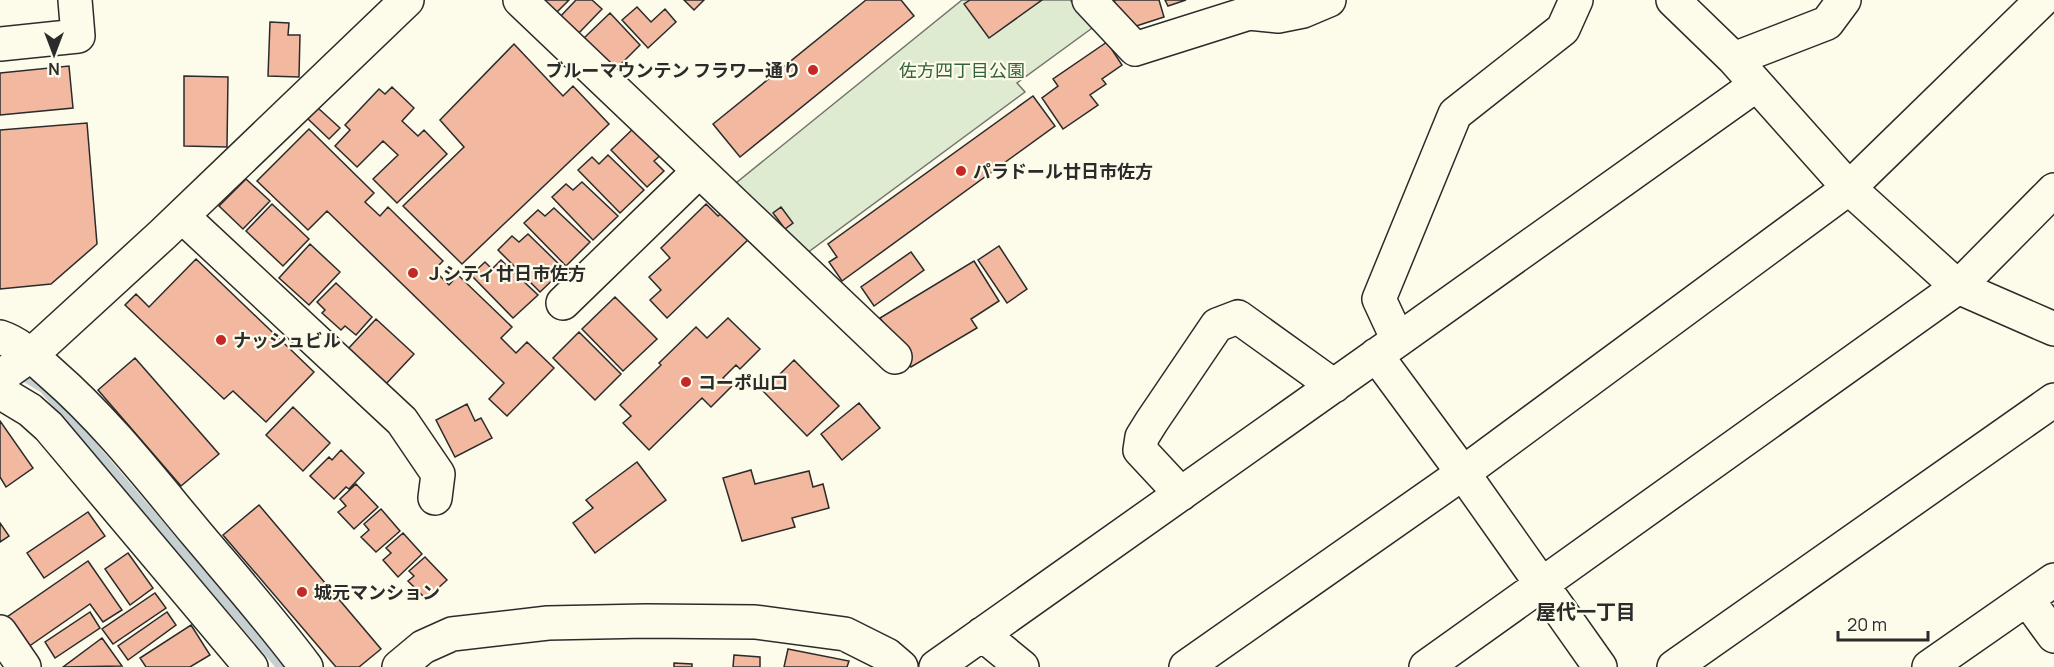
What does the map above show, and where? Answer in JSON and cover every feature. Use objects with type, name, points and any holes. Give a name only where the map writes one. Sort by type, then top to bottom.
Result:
[{"type":"street","points":[[0,44],[78,36],[75,0]]},
{"type":"street","points":[[0,377],[29,356],[182,216],[407,0]]},
{"type":"street","points":[[520,0],[895,357]]},
{"type":"street","points":[[1089,0],[1135,49],[1249,13],[1278,16],[1303,11],[1329,0]]},
{"type":"street","points":[[1576,0],[1563,29],[1455,114],[1378,299],[1387,348],[1463,472],[1600,667]]},
{"type":"street","points":[[1673,0],[1734,58],[1849,188],[1958,287],[2054,329]]},
{"type":"street","points":[[1734,58],[1827,23],[1844,0]]},
{"type":"street","points":[[1186,667],[1463,472],[1849,188],[2034,2]]},
{"type":"street","points":[[936,667],[1756,85]]},
{"type":"street","points":[[563,303],[699,171]]},
{"type":"street","points":[[1426,667],[1958,287],[2054,189]]},
{"type":"street","points":[[182,216],[402,421],[438,474],[435,498]]},
{"type":"street","points":[[1181,494],[1140,450],[1142,437],[1217,325],[1238,317],[1334,386]]},
{"type":"street","points":[[0,337],[15,342],[76,395],[119,440],[277,627],[306,667]]},
{"type":"street","points":[[0,392],[30,410],[49,428],[240,663]]},
{"type":"street","points":[[1674,667],[2054,400]]},
{"type":"street","points":[[1929,667],[2054,580]]},
{"type":"street","points":[[2027,599],[2054,636]]},
{"type":"street","points":[[399,667],[423,648],[452,634],[548,623],[646,621],[755,622],[845,634],[887,654],[901,667]]},
{"type":"street","points":[[0,632],[24,667]]},
{"type":"street","points":[[982,634],[1022,667]]},
{"type":"green space","name":"佐方四丁目公園","points":[[962,0],[1070,0],[1095,26],[1017,83],[1025,92],[807,253],[731,187]]},
{"type":"building","points":[[536,0],[569,0],[553,16]]},
{"type":"building","points":[[576,0],[592,0],[602,9],[576,36],[558,19]]},
{"type":"building","points":[[684,0],[704,0],[694,10]]},
{"type":"building","name":"ブルーマウンテン フラワー通り","points":[[866,0],[901,0],[914,16],[740,157],[713,124]]},
{"type":"building","points":[[970,0],[1042,0],[989,38],[964,4]]},
{"type":"building","points":[[1114,0],[1159,0],[1164,17],[1124,30]]},
{"type":"building","points":[[1165,0],[1186,0],[1168,6]]},
{"type":"building","points":[[637,7],[651,22],[665,9],[676,22],[648,48],[622,20]]},
{"type":"building","points":[[610,13],[640,45],[615,70],[584,38]]},
{"type":"building","points":[[270,22],[289,23],[288,35],[300,35],[299,77],[268,76]]},
{"type":"building","points":[[1107,42],[1122,65],[1102,79],[1106,84],[1090,95],[1098,105],[1063,129],[1042,98],[1058,86],[1053,79]]},
{"type":"building","points":[[514,44],[563,96],[573,86],[609,124],[462,264],[403,206],[464,147],[440,120]]},
{"type":"building","points":[[69,66],[73,108],[0,115],[0,73]]},
{"type":"building","points":[[184,76],[228,77],[227,147],[184,146]]},
{"type":"building","points":[[392,87],[414,108],[402,121],[418,136],[424,130],[447,154],[397,203],[373,179],[398,155],[383,141],[357,167],[335,146],[350,130],[345,125],[379,89],[385,94]]},
{"type":"building","name":"パラドール廿日市佐方","points":[[1033,96],[1055,126],[842,281],[829,262],[837,257],[828,244]]},
{"type":"building","points":[[318,108],[340,128],[329,139],[307,118]]},
{"type":"building","points":[[87,123],[97,244],[51,284],[0,289],[0,130]]},
{"type":"building","points":[[636,126],[663,153],[654,161],[664,171],[647,187],[611,150]]},
{"type":"building","name":"Ｊシティ廿日市佐方","points":[[309,129],[374,193],[365,202],[380,216],[388,207],[443,261],[434,270],[449,285],[458,275],[512,327],[501,338],[516,353],[527,342],[554,368],[507,416],[489,399],[504,383],[327,211],[308,230],[257,181]]},
{"type":"building","points":[[608,155],[644,190],[620,213],[578,170],[592,157],[599,164]]},
{"type":"building","points":[[246,179],[270,201],[243,229],[219,206]]},
{"type":"building","points":[[582,182],[618,216],[593,240],[552,197],[566,184],[573,190]]},
{"type":"building","points":[[272,204],[309,239],[283,266],[246,231]]},
{"type":"building","points":[[706,204],[718,216],[726,209],[752,236],[667,318],[650,300],[661,290],[649,277],[670,258],[661,248]]},
{"type":"building","points":[[781,207],[793,223],[785,229],[773,213]]},
{"type":"building","points":[[554,208],[590,242],[566,266],[524,223],[538,210],[545,216]]},
{"type":"building","points":[[528,234],[564,269],[540,292],[498,250],[512,236],[519,242]]},
{"type":"building","points":[[310,244],[340,272],[309,305],[279,278]]},
{"type":"building","points":[[999,246],[1027,289],[1007,303],[978,260]]},
{"type":"building","points":[[911,252],[924,270],[874,306],[861,287]]},
{"type":"building","name":"ナッシュビル","points":[[196,259],[314,372],[266,422],[233,391],[224,399],[125,305],[136,294],[149,307]]},
{"type":"building","points":[[501,260],[538,295],[513,318],[471,275],[485,262],[492,269]]},
{"type":"building","points":[[974,261],[999,301],[971,319],[977,328],[911,367],[880,318]]},
{"type":"building","points":[[336,283],[372,317],[356,335],[345,326],[341,330],[322,313],[325,310],[317,302]]},
{"type":"building","points":[[615,297],[657,339],[623,371],[582,329]]},
{"type":"building","name":"コーポ山口","points":[[728,318],[760,349],[740,369],[736,365],[723,378],[732,386],[711,407],[702,398],[649,450],[623,423],[631,416],[620,405],[696,327],[707,338]]},
{"type":"building","points":[[376,319],[414,354],[385,385],[347,350]]},
{"type":"building","points":[[579,332],[621,374],[595,400],[553,358]]},
{"type":"building","points":[[135,358],[219,454],[181,486],[98,390]]},
{"type":"building","points":[[794,360],[839,406],[807,436],[763,391]]},
{"type":"building","points":[[859,403],[880,428],[842,460],[821,434]]},
{"type":"building","points":[[467,404],[475,421],[481,418],[492,438],[455,457],[436,420]]},
{"type":"building","points":[[293,407],[330,443],[303,471],[266,435]]},
{"type":"building","points":[[0,421],[33,468],[6,487],[0,477]]},
{"type":"building","points":[[341,450],[364,473],[349,489],[346,487],[334,499],[310,476],[329,457],[332,460]]},
{"type":"building","points":[[637,462],[666,500],[595,553],[573,523],[593,508],[586,500]]},
{"type":"building","points":[[751,470],[755,484],[809,471],[813,487],[823,484],[829,508],[792,518],[795,527],[742,541],[723,478]]},
{"type":"building","points":[[356,484],[378,507],[354,529],[338,512],[346,506],[340,499]]},
{"type":"building","name":"城元マンション","points":[[259,505],[381,649],[359,667],[336,667],[223,535]]},
{"type":"building","points":[[381,509],[400,531],[376,552],[361,537],[369,530],[364,524]]},
{"type":"building","points":[[88,512],[105,536],[44,578],[27,553]]},
{"type":"building","points":[[0,523],[9,536],[0,542]]},
{"type":"building","points":[[403,533],[422,554],[398,577],[383,560],[391,553],[386,548]]},
{"type":"building","points":[[128,553],[153,588],[130,605],[105,569]]},
{"type":"building","points":[[425,557],[447,580],[426,599],[408,581],[414,576],[409,571]]},
{"type":"building","points":[[88,561],[122,610],[103,622],[90,604],[28,647],[7,617]]},
{"type":"building","points":[[155,593],[166,608],[113,644],[102,629]]},
{"type":"building","points":[[90,612],[100,628],[55,658],[45,642]]},
{"type":"building","points":[[167,612],[176,625],[128,660],[118,646]]},
{"type":"building","points":[[191,625],[210,655],[190,667],[146,667],[140,658]]},
{"type":"building","points":[[102,638],[122,666],[63,667]]},
{"type":"building","points":[[788,649],[849,661],[847,667],[784,667]]},
{"type":"building","points":[[734,655],[760,657],[760,667],[733,667]]},
{"type":"building","points":[[674,663],[692,664],[692,667],[674,667]]},
{"type":"waterway","points":[[17,373],[44,389],[281,667]]},
{"type":"place","name":"ブルーマウンテン フラワー通り","points":[[813,70]]},
{"type":"place","name":"パラドール廿日市佐方","points":[[961,171]]},
{"type":"place","name":"Ｊシティ廿日市佐方","points":[[413,273]]},
{"type":"place","name":"ナッシュビル","points":[[221,340]]},
{"type":"place","name":"コーポ山口","points":[[686,382]]},
{"type":"place","name":"城元マンション","points":[[302,592]]},
{"type":"district","name":"屋代一丁目","points":[[1586,611]]}]
